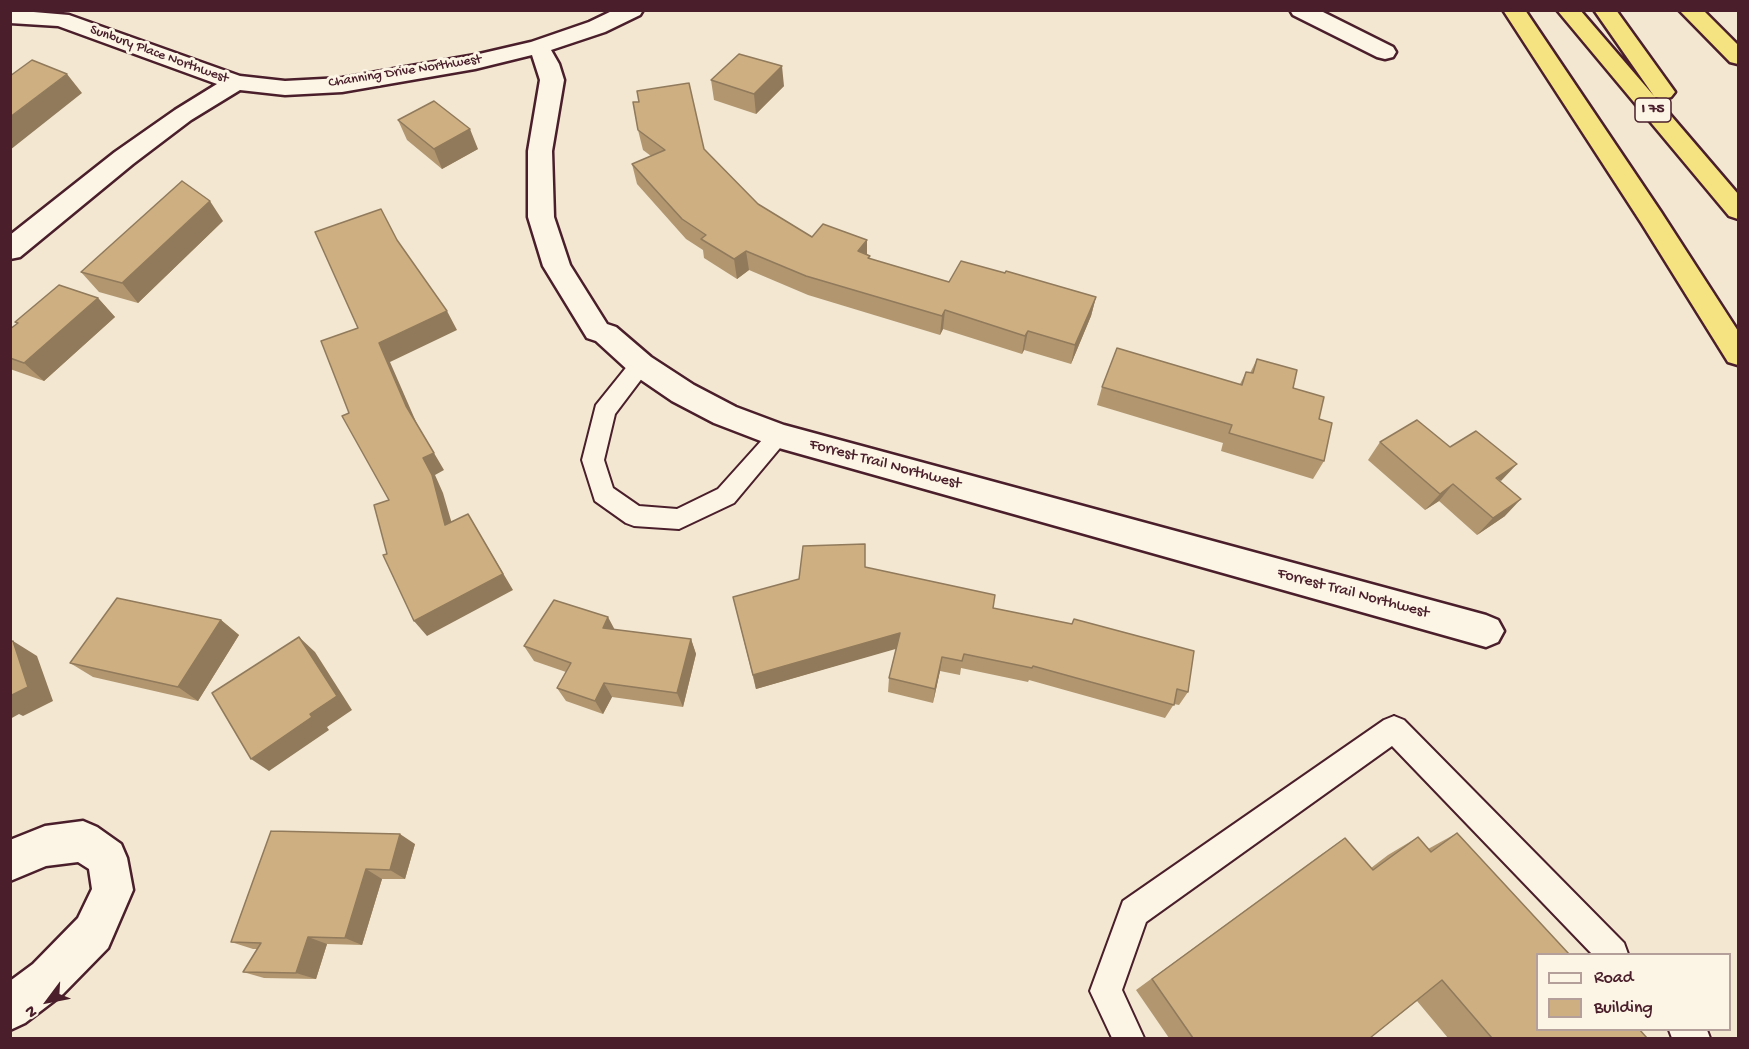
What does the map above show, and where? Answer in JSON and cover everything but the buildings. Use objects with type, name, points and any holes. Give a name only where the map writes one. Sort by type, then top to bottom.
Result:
[{"type":"highway","points":[[1514,10],[1652,218],[1738,354]]},
{"type":"highway","name":"I 75","points":[[1568,10],[1738,210]]},
{"type":"highway","points":[[1605,10],[1738,200]]},
{"type":"highway","points":[[1690,10],[1738,57]]},
{"type":"highway","points":[[1717,10],[1738,35]]},
{"type":"street","name":"Channing Drive Northwest","points":[[236,82],[285,88],[342,85],[475,62],[538,47],[597,27],[632,10]]},
{"type":"street","points":[[1301,10],[1385,52]]},
{"type":"street","name":"Sunbury Place Northwest","points":[[10,15],[61,20],[236,82]]},
{"type":"street","name":"Forrest Trail Northwest","points":[[538,47],[548,64],[552,80],[540,151],[541,217],[557,266],[597,331],[606,334],[640,365],[683,393],[725,415],[779,436],[1486,631]]},
{"type":"street","points":[[10,249],[124,158],[183,115],[236,82]]},
{"type":"street","points":[[10,861],[45,846],[83,841],[107,858],[113,890],[93,933],[48,980],[10,1008]]},
{"type":"lane","points":[[640,365],[604,411],[593,460],[603,494],[634,516],[680,519],[726,496],[779,436]]},
{"type":"lane","points":[[1128,1038],[1106,991],[1134,912],[1394,729],[1611,953]]}]
